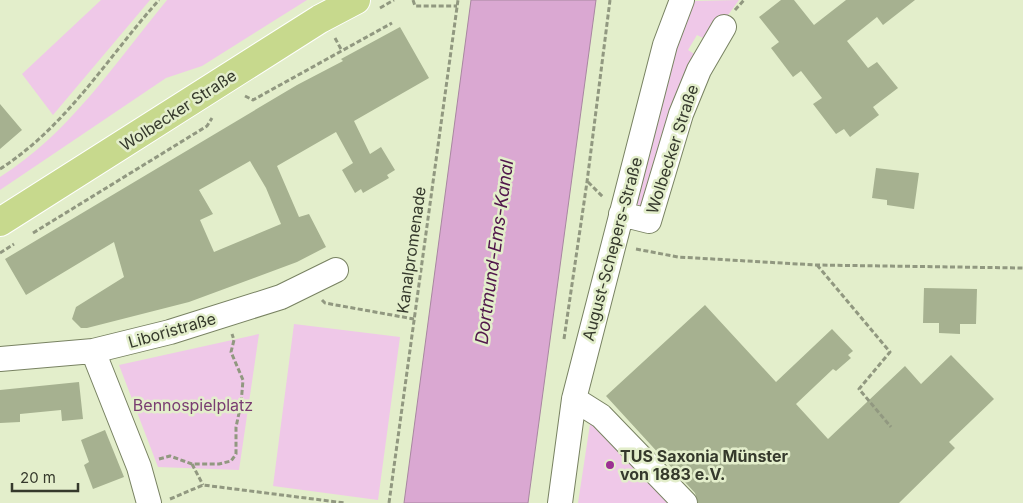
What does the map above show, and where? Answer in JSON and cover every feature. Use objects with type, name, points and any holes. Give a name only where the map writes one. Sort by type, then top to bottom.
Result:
[{"type":"main road","name":"Wolbecker Straße","points":[[0,222],[320,19],[356,0]]},
{"type":"street","name":"August-Schepers-Straße","points":[[560,503],[574,399],[666,45],[682,0]]},
{"type":"street","name":"Wolbecker Straße","points":[[621,214],[649,221],[681,114],[699,70],[724,27]]},
{"type":"street","name":"Liboristraße","points":[[0,359],[92,351],[170,332],[281,297],[336,270]]},
{"type":"street","points":[[92,351],[139,467],[149,503]]},
{"type":"street","points":[[574,399],[601,416],[686,503]]},
{"type":"path","points":[[0,169],[16,159],[54,125],[88,88],[159,0]]},
{"type":"path","points":[[413,0],[415,6],[457,6]]},
{"type":"path","name":"Kanalpromenade","points":[[389,503],[458,0]]},
{"type":"path","points":[[566,322],[587,182],[610,0]]},
{"type":"path","points":[[241,94],[253,100],[392,23]]},
{"type":"path","points":[[336,39],[342,51]]},
{"type":"path","points":[[613,244],[678,257],[816,265],[1023,268]]},
{"type":"path","points":[[816,265],[890,352],[859,389],[891,427]]},
{"type":"path","points":[[325,303],[414,319]]},
{"type":"path","points":[[139,467],[170,456],[192,464],[219,464],[231,460],[236,454],[236,427],[243,380],[231,352],[234,340],[226,314]]},
{"type":"path","points":[[192,464],[203,485]]},
{"type":"path","points":[[162,503],[203,485],[345,503]]},
{"type":"green space","points":[[101,0],[150,0],[53,115],[22,74]]},
{"type":"green space","points":[[167,0],[307,0],[202,66],[166,78],[0,190],[0,177],[48,140],[70,118],[110,72]]},
{"type":"green space","points":[[739,0],[709,41],[697,35],[688,50],[699,57],[647,207],[633,211],[677,48],[695,1]]},
{"type":"green space","points":[[294,324],[400,337],[378,500],[273,486]]},
{"type":"green space","name":"Bennospielplatz","points":[[259,334],[239,470],[158,467],[119,365]]},
{"type":"green space","name":"TUS Saxonia Münster von 1883 e.V.","points":[[590,424],[602,427],[670,503],[578,503]]},
{"type":"water","name":"Dortmund-Ems-Kanal","points":[[471,0],[596,0],[528,503],[404,503]]},
{"type":"building","points":[[781,0],[794,0],[814,25],[846,0],[915,0],[883,25],[877,17],[847,41],[868,68],[877,62],[898,88],[873,107],[879,115],[850,137],[844,129],[836,134],[813,104],[822,98],[801,71],[793,77],[771,48],[779,42],[759,17]]},
{"type":"building","points":[[400,27],[429,78],[354,121],[370,154],[381,147],[395,170],[387,175],[389,178],[363,193],[361,189],[355,193],[342,170],[353,163],[336,132],[277,166],[299,217],[309,214],[326,247],[297,262],[189,302],[87,328],[81,328],[72,319],[76,307],[124,277],[114,242],[26,295],[5,259],[297,85],[343,61],[341,59]],"holes":[[[250,161],[266,188],[281,224],[214,252],[200,220],[213,214],[199,190]]]},
{"type":"building","points":[[0,104],[22,130],[0,149]]},
{"type":"building","points":[[876,168],[919,173],[914,209],[887,205],[887,200],[872,198]]},
{"type":"building","points":[[924,288],[977,289],[976,324],[960,324],[960,334],[939,333],[939,323],[923,323]]},
{"type":"building","points":[[705,305],[776,382],[832,329],[853,351],[848,355],[851,358],[836,371],[833,369],[796,404],[828,439],[905,366],[921,384],[951,355],[994,399],[949,442],[955,448],[899,503],[698,503],[695,493],[606,396]]},
{"type":"building","points":[[79,382],[83,419],[62,421],[61,410],[20,414],[20,422],[0,423],[0,390]]},
{"type":"building","points":[[105,430],[124,477],[93,489],[84,465],[89,462],[81,440]]},
{"type":"place","name":"TUS Saxonia Münster von 1883 e.V.","points":[[610,465]]}]
